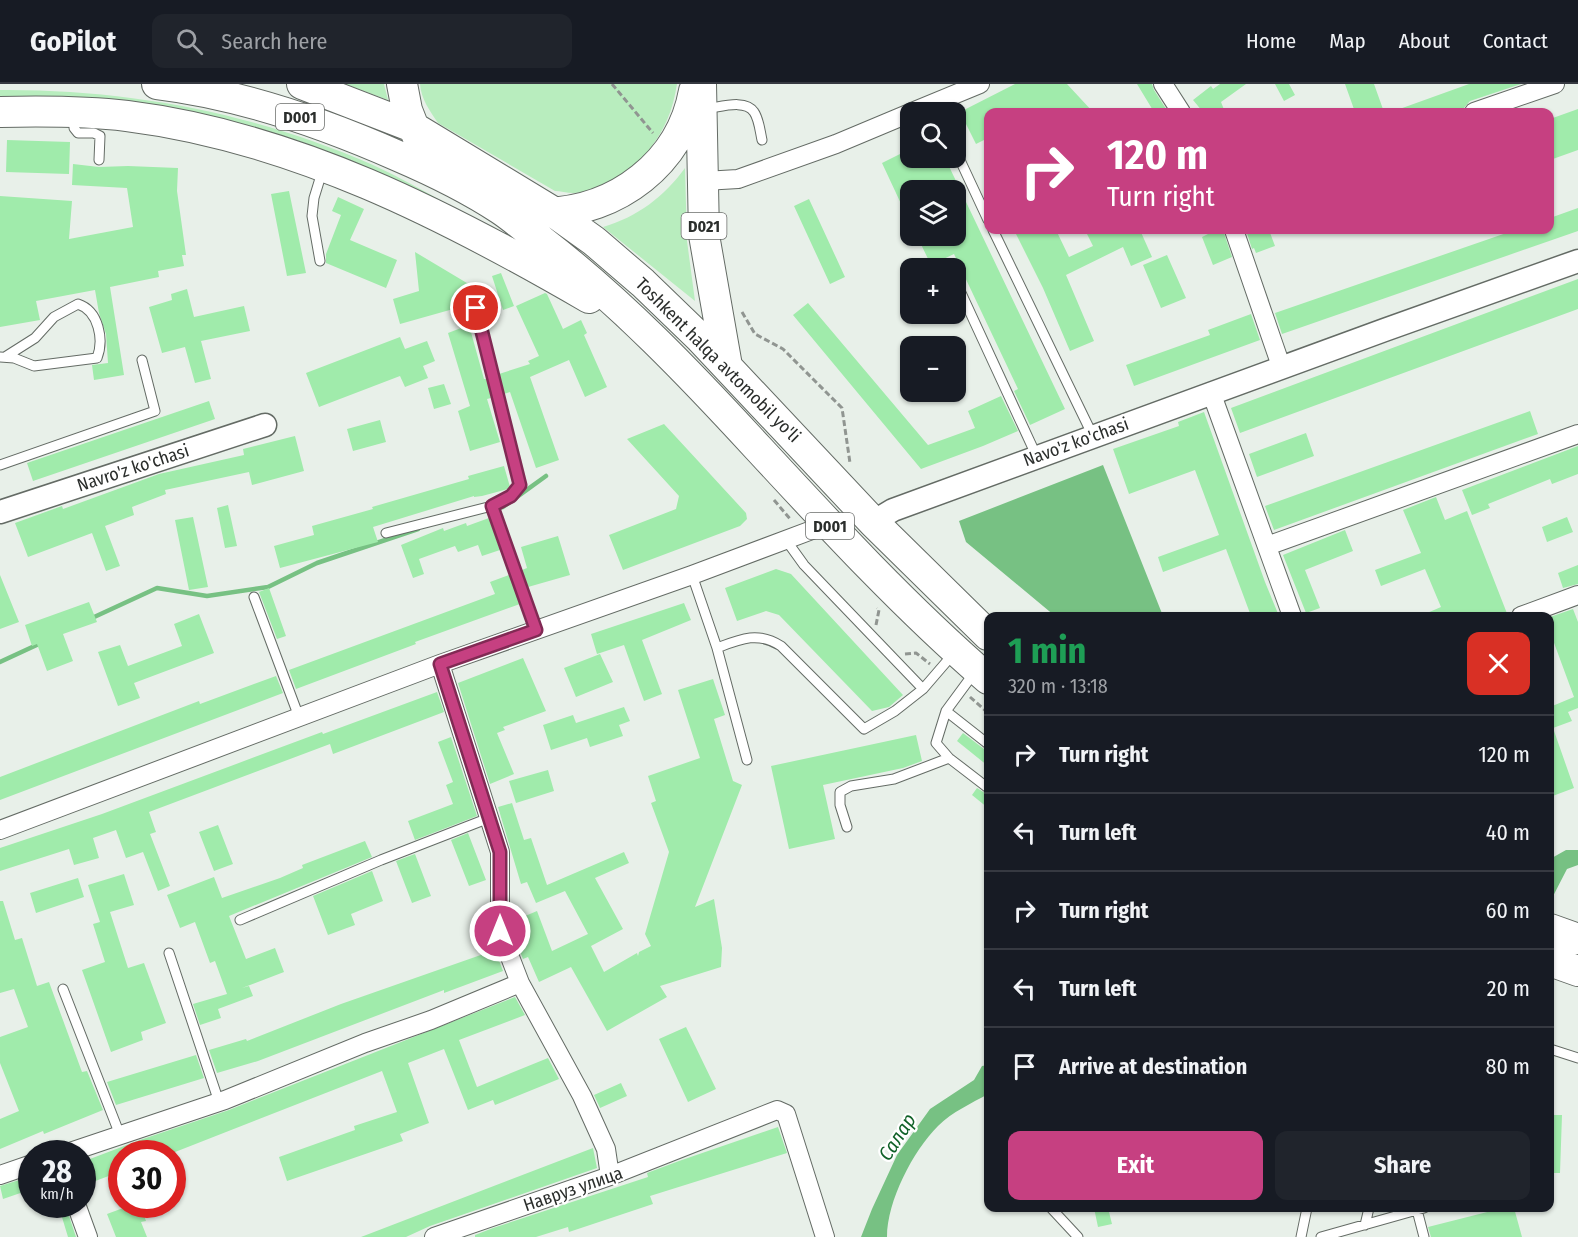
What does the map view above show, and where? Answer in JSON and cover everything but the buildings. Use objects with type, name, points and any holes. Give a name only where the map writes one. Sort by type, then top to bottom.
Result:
[{"type":"highway","name":"D001","points":[[156,84],[252,103],[310,120],[436,172]]},
{"type":"highway","name":"D001","points":[[302,84],[412,127]]},
{"type":"highway","points":[[402,84],[412,127],[436,172]]},
{"type":"highway","points":[[500,209],[528,213],[555,213],[582,209],[624,192],[651,171],[669,151],[699,92]]},
{"type":"highway","name":"D021","points":[[699,92],[704,181],[704,235],[726,366]]},
{"type":"highway","points":[[0,112],[74,112],[128,116],[183,125],[237,138],[324,167],[403,199],[528,262],[594,301],[680,364]]},
{"type":"highway","name":"Toshkent halqa avtomobil yo'li","points":[[412,127],[555,213],[594,241],[643,283],[726,366],[873,522],[984,631]]},
{"type":"highway","name":"Toshkent halqa avtomobil yo'li","points":[[436,172],[500,209],[613,300],[680,364],[816,528],[964,672]]},
{"type":"highway","points":[[1554,930],[1578,939]]},
{"type":"street","points":[[937,102],[980,84]]},
{"type":"street","points":[[1163,84],[1178,108]]},
{"type":"street","points":[[1486,108],[1555,84]]},
{"type":"street","points":[[704,181],[738,178],[836,144],[900,118]]},
{"type":"street","points":[[1235,234],[1281,366]]},
{"type":"street","name":"Navo'z ko'chasi","points":[[873,522],[893,510],[1210,392],[1578,261]]},
{"type":"street","points":[[1210,392],[1292,612]]},
{"type":"street","name":"Navro'z ko'chasi","points":[[0,512],[265,425]]},
{"type":"street","points":[[1267,546],[1578,434]]},
{"type":"street","points":[[0,830],[440,664],[692,575],[816,528]]},
{"type":"street","points":[[1534,612],[1575,599]]},
{"type":"street","points":[[440,664],[500,852],[500,931],[520,983],[582,1096],[606,1149],[610,1176]]},
{"type":"street","points":[[96,1143],[219,1102],[520,983]]},
{"type":"street","name":"Навруз улица","points":[[434,1237],[610,1176],[777,1110],[786,1114],[825,1237]]},
{"type":"street","points":[[0,1175],[18,1169]]},
{"type":"street","points":[[81,1218],[88,1237]]},
{"type":"lane","points":[[699,92],[750,108],[755,113],[762,140]]},
{"type":"lane","points":[[74,112],[74,128],[78,133],[94,133],[100,136],[99,160]]},
{"type":"lane","points":[[320,261],[312,216],[314,198],[324,167]]},
{"type":"lane","points":[[964,168],[984,211]]},
{"type":"lane","points":[[995,234],[1093,436]]},
{"type":"lane","points":[[78,304],[86,306],[96,320],[100,348],[97,358],[50,366],[34,366],[14,358],[3,357],[35,338],[54,317],[78,304]]},
{"type":"lane","points":[[966,304],[1037,457]]},
{"type":"lane","points":[[386,532],[492,506],[511,496],[520,485],[476,308]]},
{"type":"lane","points":[[0,465],[155,411],[142,360]]},
{"type":"lane","points":[[492,506],[536,630]]},
{"type":"lane","points":[[786,540],[804,565],[923,689]]},
{"type":"lane","points":[[692,575],[717,648],[747,759]]},
{"type":"lane","points":[[254,597],[299,717]]},
{"type":"lane","points":[[717,648],[753,636],[772,640],[781,646],[864,729],[895,711],[923,689],[964,672]]},
{"type":"lane","points":[[964,672],[946,711],[936,743],[949,758],[984,785]]},
{"type":"lane","points":[[946,711],[984,741]]},
{"type":"lane","points":[[847,827],[840,805],[840,792],[851,786],[894,779],[949,758]]},
{"type":"lane","points":[[240,920],[381,860],[489,818]]},
{"type":"lane","points":[[169,953],[219,1102]]},
{"type":"lane","points":[[63,989],[120,1135]]},
{"type":"lane","points":[[1554,1050],[1578,1058]]},
{"type":"lane","points":[[1055,1212],[1078,1237]]},
{"type":"lane","points":[[1301,1237],[1306,1212]]},
{"type":"lane","points":[[1365,1225],[1368,1212]]},
{"type":"lane","points":[[1321,1237],[1410,1212]]},
{"type":"lane","points":[[1420,1212],[1424,1237]]},
{"type":"path","points":[[738,305],[755,334],[783,349],[842,408],[850,464]]},
{"type":"path","points":[[772,498],[816,528]]},
{"type":"path","points":[[872,602],[879,610],[876,626],[882,633]]},
{"type":"path","points":[[902,654],[916,652],[964,672],[984,706]]},
{"type":"shaded area","points":[[345,84],[384,84],[388,100]]},
{"type":"shaded area","points":[[420,84],[677,84],[667,120],[660,133],[652,146],[630,170],[603,187],[573,193],[555,191],[438,123],[424,100]]},
{"type":"shaded area","points":[[0,90],[95,94],[143,100],[237,118],[283,131],[373,165],[449,205],[409,190],[0,100]]},
{"type":"shaded area","points":[[685,168],[687,241],[695,301],[603,227],[627,218],[649,205]]},
{"type":"shaded area","points":[[1103,465],[1161,612],[1050,612],[966,542],[959,521]]},
{"type":"shaded area","points":[[1566,850],[1578,850],[1578,865],[1567,869],[1554,894],[1554,857]]},
{"type":"shaded area","name":"Салар","points":[[984,1066],[984,1096],[944,1121],[919,1149],[903,1177],[891,1208],[887,1237],[861,1237],[897,1155],[930,1109],[974,1080]]},
{"type":"waterway","points":[[493,509],[503,507],[546,476]]},
{"type":"waterway","points":[[92,618],[157,588],[207,596],[268,587],[317,563],[418,529]]},
{"type":"waterway","points":[[0,662],[41,643]]},
{"type":"route","points":[[476,308],[520,485],[511,496],[492,506],[536,630],[440,664],[500,852],[500,931]]}]
